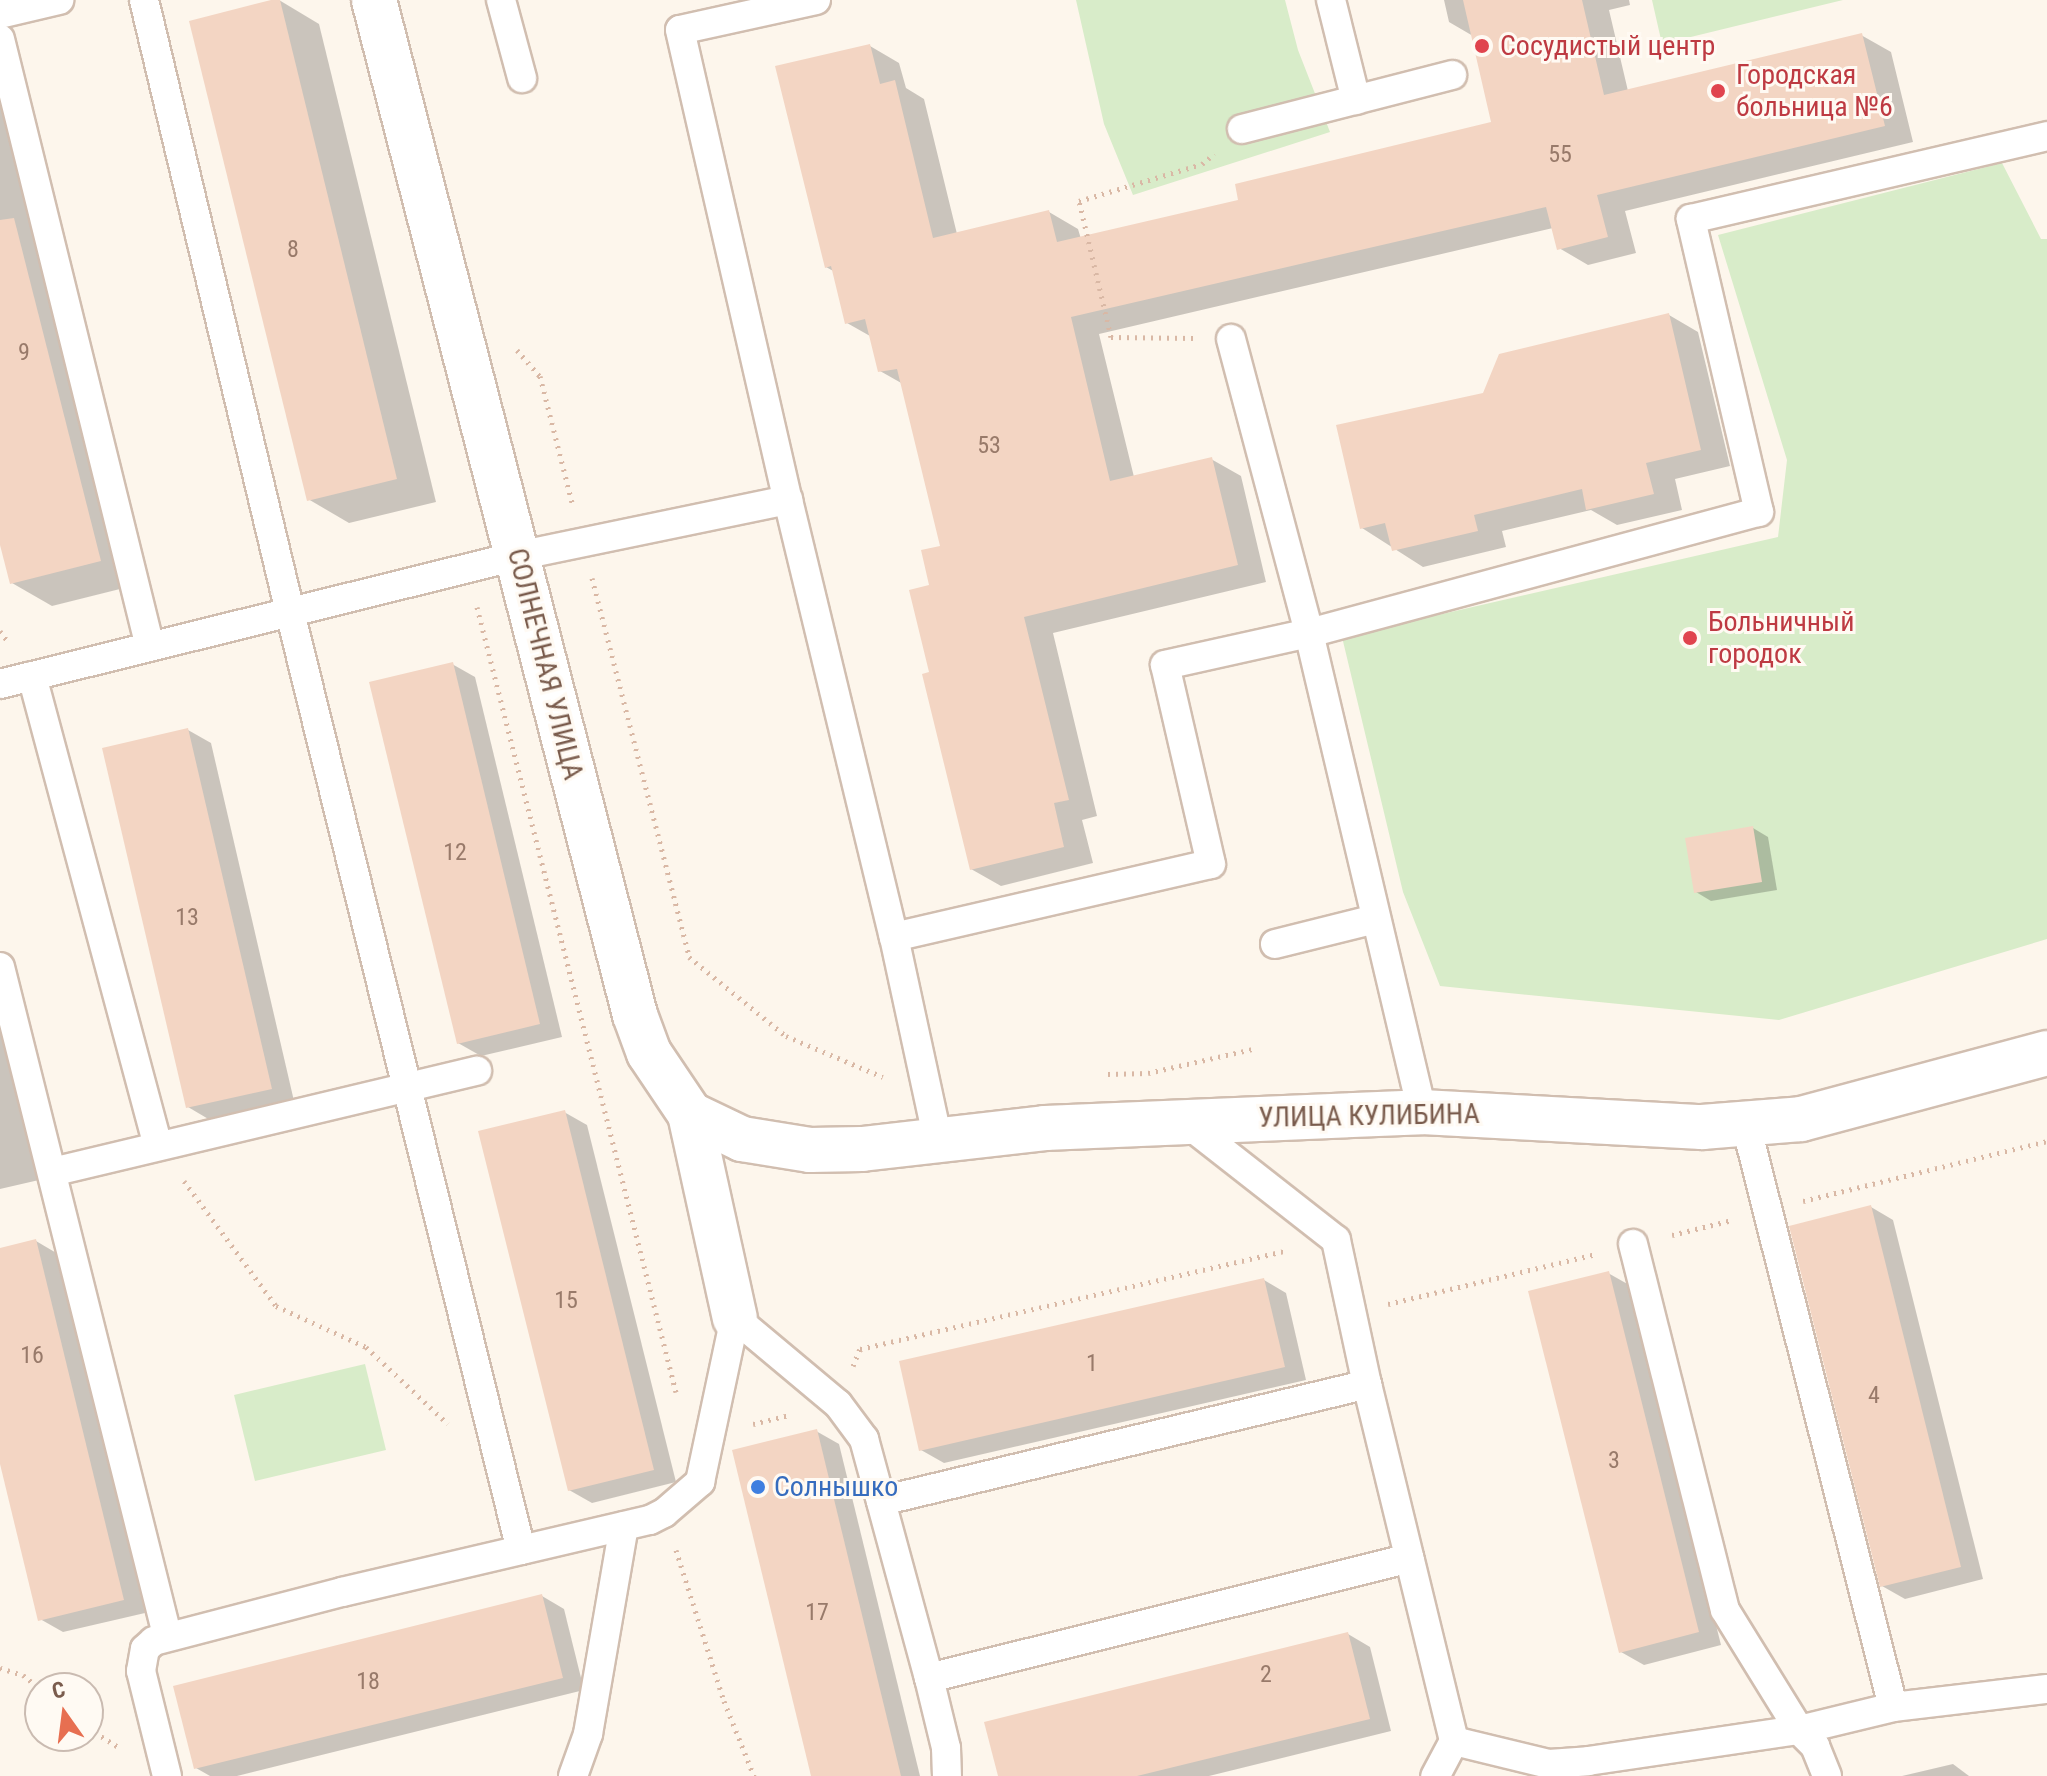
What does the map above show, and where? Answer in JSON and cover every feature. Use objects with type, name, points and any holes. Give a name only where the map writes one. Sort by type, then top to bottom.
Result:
[{"type":"street","name":"СОЛНЕЧНАЯ УЛИЦА","points":[[374,0],[635,1015],[649,1053],[690,1114],[735,1318]]},
{"type":"street","name":"УЛИЦА КУЛИБИНА","points":[[690,1114],[742,1139],[810,1150],[862,1149],[1045,1128],[1422,1112],[1702,1127],[1801,1119],[2047,1053]]},
{"type":"lane","points":[[0,14],[59,0]]},
{"type":"lane","points":[[144,0],[290,612],[521,1550]]},
{"type":"lane","points":[[501,0],[522,78]]},
{"type":"lane","points":[[816,0],[680,30],[788,500],[894,937],[938,1140]]},
{"type":"lane","points":[[1331,0],[1356,100]]},
{"type":"lane","points":[[0,39],[150,647]]},
{"type":"lane","points":[[1242,129],[1452,75]]},
{"type":"lane","points":[[894,937],[1211,864],[1165,665],[1309,633],[1759,512],[1691,219],[2047,136]]},
{"type":"lane","points":[[1231,339],[1309,633],[1422,1112]]},
{"type":"lane","points":[[0,684],[517,556],[788,500]]},
{"type":"lane","points":[[32,676],[158,1145]]},
{"type":"lane","points":[[1275,944],[1375,919]]},
{"type":"lane","points":[[0,967],[167,1635]]},
{"type":"lane","points":[[52,1172],[477,1071]]},
{"type":"lane","points":[[1182,1120],[1336,1240],[1367,1384],[1454,1741],[1435,1776]]},
{"type":"lane","points":[[1746,1125],[1893,1707]]},
{"type":"lane","points":[[1633,1244],[1725,1610],[1799,1730],[1815,1746],[1827,1776]]},
{"type":"lane","points":[[167,1776],[141,1671],[145,1649],[167,1635],[624,1526],[664,1513],[700,1482],[735,1318],[838,1404],[864,1439],[929,1678],[946,1748],[947,1776]]},
{"type":"lane","points":[[881,1501],[1367,1384]]},
{"type":"lane","points":[[573,1776],[588,1734],[624,1526]]},
{"type":"lane","points":[[929,1678],[1409,1558]]},
{"type":"lane","points":[[1454,1741],[1549,1764],[1799,1730],[1893,1707],[2047,1689]]},
{"type":"path","points":[[1231,339],[1111,337],[1079,201],[1202,164],[1242,129]]},
{"type":"path","points":[[513,337],[517,352],[540,376],[689,957],[786,1036],[929,1097]]},
{"type":"path","points":[[1106,1074],[1148,1073],[1253,1049]]},
{"type":"path","points":[[1351,1313],[2047,1141]]},
{"type":"path","points":[[158,1145],[276,1306],[366,1347],[503,1476]]},
{"type":"path","points":[[711,1434],[838,1404],[860,1349],[1336,1240]]},
{"type":"path","points":[[664,1513],[724,1701],[754,1776]]},
{"type":"path","points":[[0,1668],[24,1676]]},
{"type":"green space","points":[[1076,0],[1285,0],[1298,50],[1330,132],[1133,195],[1104,124]]},
{"type":"green space","points":[[1652,0],[1843,0],[1662,44]]},
{"type":"green space","points":[[2002,163],[2041,239],[2047,239],[2047,939],[1779,1020],[1440,986],[1403,892],[1342,637],[1778,537],[1787,460],[1718,235]]},
{"type":"green space","points":[[365,1364],[386,1450],[255,1481],[234,1395]]},
{"type":"building","points":[[280,0],[397,479],[307,501],[189,21]]},
{"type":"building","points":[[1463,0],[1582,0],[1604,95],[1862,33],[1885,126],[1597,195],[1608,237],[1557,250],[1546,207],[1071,317],[1110,481],[1212,457],[1238,565],[1024,617],[1069,800],[1054,803],[1064,847],[970,870],[922,674],[929,672],[909,590],[929,585],[921,550],[940,546],[897,369],[878,372],[865,319],[845,324],[831,266],[825,268],[775,66],[870,44],[880,84],[895,80],[933,238],[1049,210],[1057,242],[1238,200],[1235,184],[1491,122]]},
{"type":"building","points":[[14,218],[101,561],[10,584],[0,545],[0,220]]},
{"type":"building","points":[[1669,313],[1701,450],[1646,463],[1654,494],[1586,510],[1582,489],[1474,515],[1478,531],[1392,551],[1385,523],[1360,529],[1336,425],[1483,393],[1499,354]]},
{"type":"building","points":[[453,662],[540,1024],[457,1044],[369,682]]},
{"type":"building","points":[[188,728],[272,1089],[186,1108],[102,748]]},
{"type":"building","points":[[1753,826],[1762,882],[1694,893],[1685,838]]},
{"type":"building","points":[[565,1110],[654,1470],[568,1491],[478,1131]]},
{"type":"building","points":[[1871,1205],[1961,1567],[1880,1587],[1789,1226]]},
{"type":"building","points":[[36,1239],[124,1600],[38,1621],[0,1464],[0,1248]]},
{"type":"building","points":[[1609,1271],[1699,1632],[1619,1653],[1528,1291]]},
{"type":"building","points":[[1264,1278],[1285,1367],[919,1451],[899,1361]]},
{"type":"building","points":[[817,1429],[901,1776],[811,1776],[732,1450]]},
{"type":"building","points":[[542,1594],[563,1678],[194,1769],[173,1686]]},
{"type":"building","points":[[1348,1632],[1370,1719],[1137,1776],[998,1776],[984,1722]]},
{"type":"place","name":"Сосудистый центр","points":[[1482,46]]},
{"type":"place","name":"Городская больница №6","points":[[1718,91]]},
{"type":"place","name":"Больничный городок","points":[[1690,638]]},
{"type":"place","name":"Солнышко","points":[[758,1487]]}]
